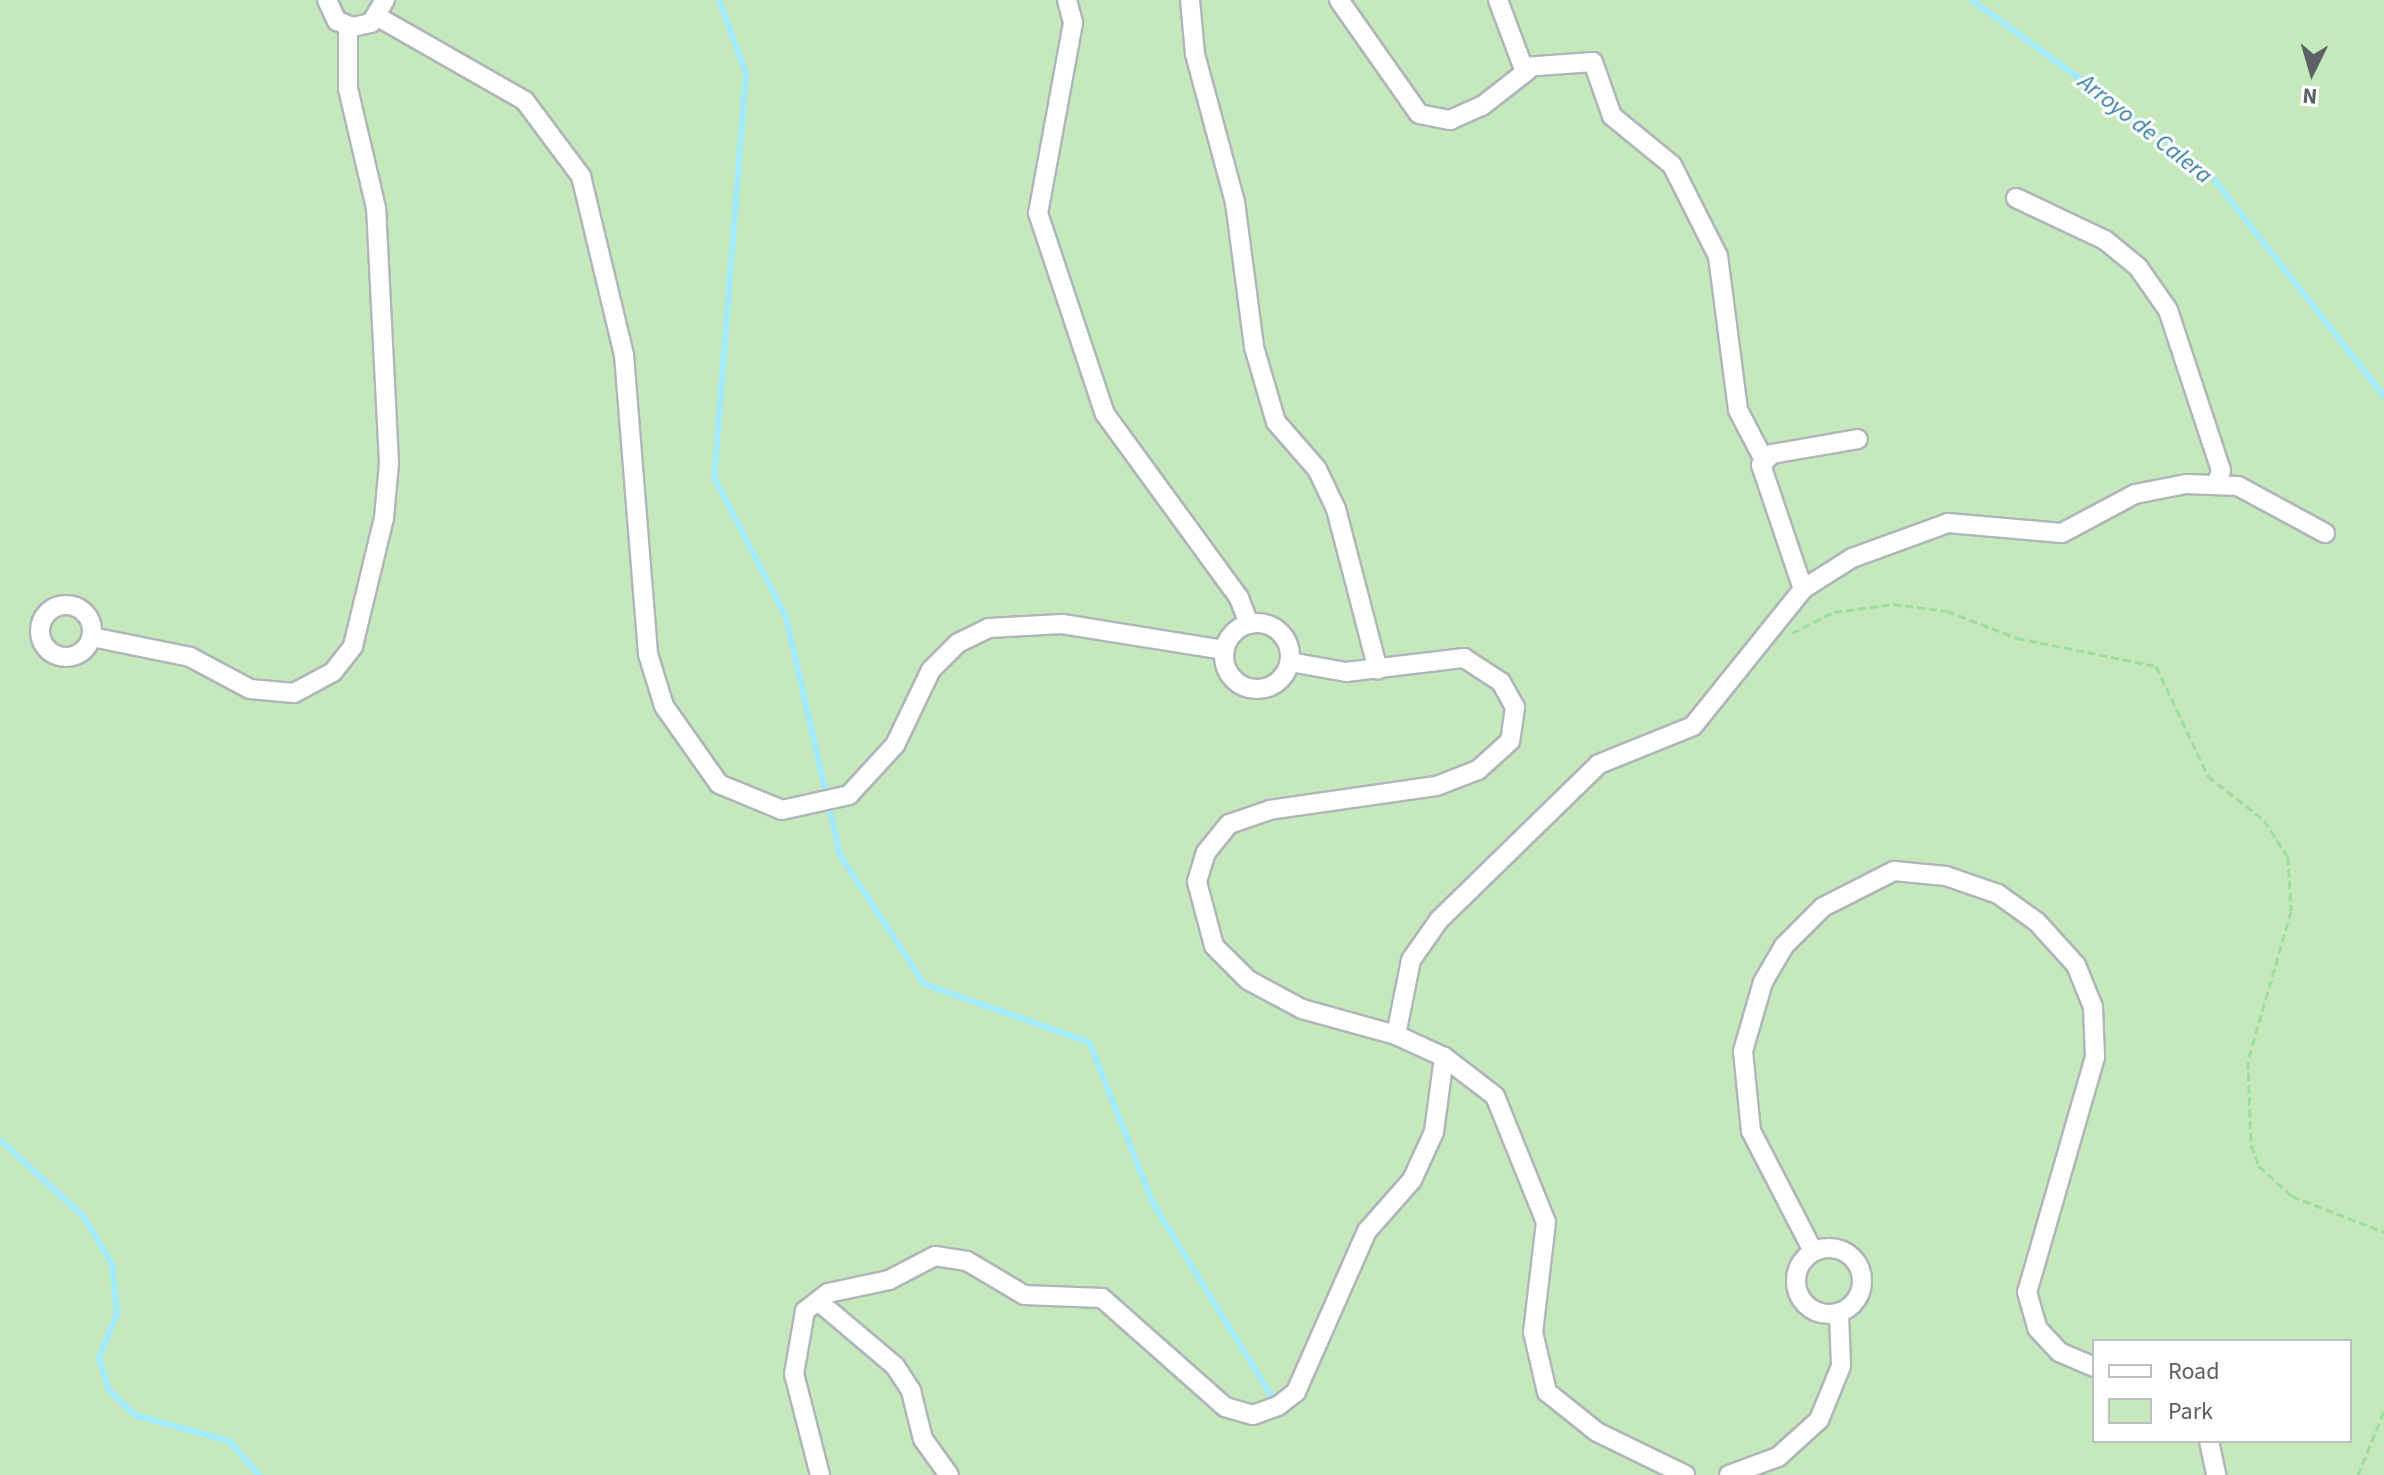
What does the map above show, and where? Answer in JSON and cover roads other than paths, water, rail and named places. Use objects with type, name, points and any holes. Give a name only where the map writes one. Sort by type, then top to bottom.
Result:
[{"type":"street","points":[[92,637],[190,657],[250,689],[294,693],[333,672],[353,646],[384,518],[389,463],[376,208],[344,64],[348,26],[327,0]]},
{"type":"street","points":[[1067,0],[1073,23],[1038,213],[1105,414],[1239,598],[1249,624]]},
{"type":"street","points":[[1190,0],[1195,54],[1235,202],[1254,347],[1276,422],[1317,469],[1336,509],[1378,670]]},
{"type":"street","points":[[1339,0],[1403,101],[1419,114],[1450,120],[1482,106],[1528,70],[1593,62],[1612,116],[1672,165],[1718,256],[1738,410],[1764,460],[1767,493],[1803,589]]},
{"type":"street","points":[[1498,0],[1528,70]]},
{"type":"street","points":[[348,26],[382,9],[525,101],[581,176],[624,355],[648,654],[664,706],[719,784],[782,810],[849,795],[895,745],[931,670],[958,643],[989,628],[1062,624],[1225,650]]},
{"type":"street","points":[[2016,198],[2105,240],[2138,267],[2168,310],[2221,470],[2217,483]]},
{"type":"street","points":[[1764,460],[1858,439]]},
{"type":"street","points":[[1396,1035],[1423,938],[1599,764],[1693,726],[1747,668],[1763,633],[1803,589],[1907,532],[1989,523],[2062,533],[2135,494],[2217,483],[2284,506],[2325,533]]},
{"type":"street","points":[[1225,650],[1249,624]]},
{"type":"street","points":[[1225,650],[1231,676],[1256,689],[1282,678],[1290,662],[1283,635],[1249,624]]},
{"type":"street","points":[[1290,662],[1378,670],[1464,658],[1508,695],[1515,707],[1510,741],[1478,770],[1436,786],[1270,810],[1229,824],[1206,852],[1197,882],[1214,946],[1248,980],[1302,1009],[1396,1035],[1444,1057],[1495,1096],[1531,1170],[1546,1222],[1533,1332],[1547,1392],[1597,1432],[1685,1475]]},
{"type":"street","points":[[1813,1251],[1751,1131],[1743,1051],[1763,982],[1784,946],[1823,907],[1894,871],[1946,876],[1998,894],[2037,922],[2076,965],[2093,1007],[2095,1057],[2027,1292],[2037,1328],[2059,1352],[2092,1366]]},
{"type":"street","points":[[820,1475],[794,1374],[797,1328],[818,1301],[846,1286],[889,1280],[935,1256],[956,1256],[1024,1295],[1081,1295],[1121,1308],[1208,1396],[1238,1413],[1266,1413],[1296,1392],[1367,1231],[1412,1180],[1434,1132],[1444,1057]]},
{"type":"street","points":[[1729,1475],[1778,1457],[1819,1420],[1841,1366],[1839,1313],[1861,1290],[1860,1268],[1835,1248],[1813,1251],[1799,1267],[1796,1288],[1808,1307],[1839,1313]]},
{"type":"street","points":[[818,1301],[895,1366],[911,1391],[923,1439],[949,1475]]},
{"type":"street","points":[[2209,1443],[2216,1475]]},
{"type":"waterway","points":[[719,0],[746,73],[714,477],[786,617],[840,855],[924,984],[1089,1042],[1154,1205],[1275,1402]]},
{"type":"waterway","name":"Arroyo de Calera","points":[[1972,0],[2209,173],[2384,396]]},
{"type":"waterway","points":[[0,1140],[84,1217],[112,1264],[117,1313],[99,1358],[109,1390],[135,1415],[229,1441],[259,1475]]}]
